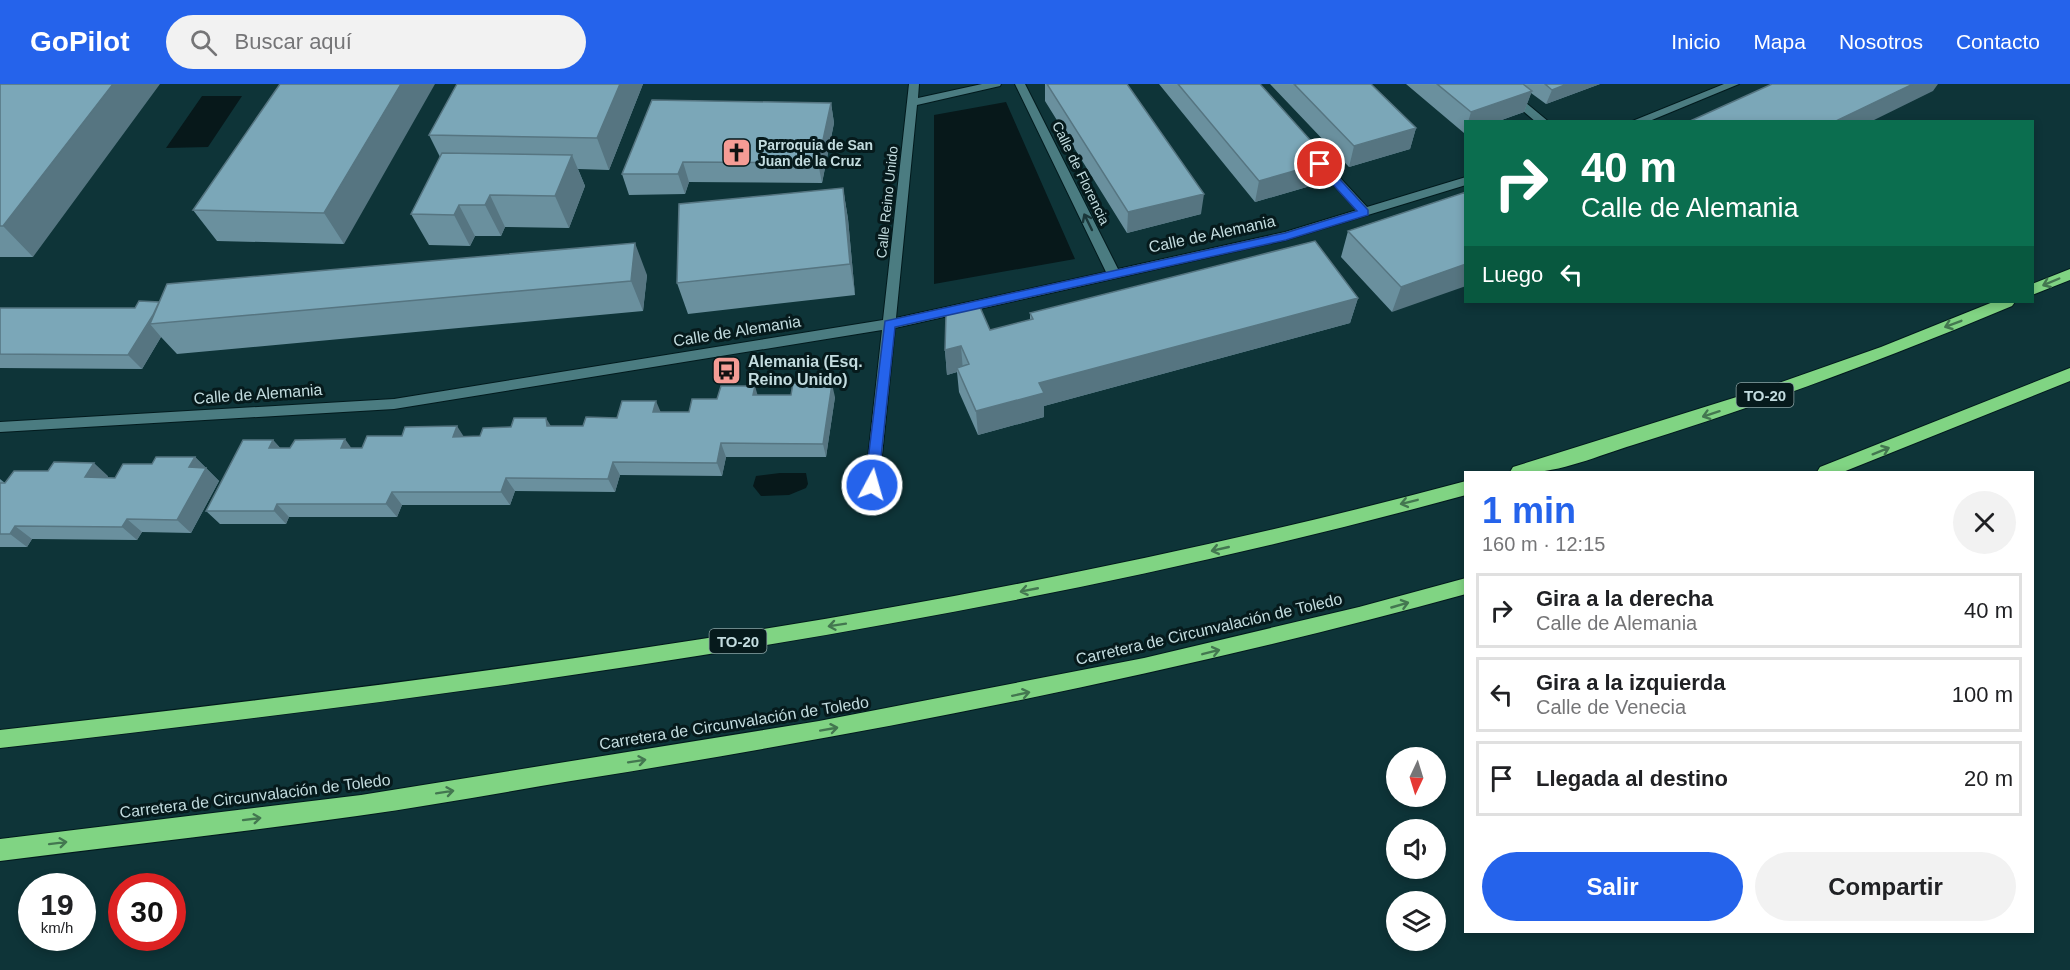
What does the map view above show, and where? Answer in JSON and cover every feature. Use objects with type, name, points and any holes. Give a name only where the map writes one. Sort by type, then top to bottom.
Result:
[{"type":"highway","points":[[2034,289],[2070,274]]},
{"type":"highway","name":"TO-20","points":[[1522,471],[1721,411],[2004,303]]},
{"type":"highway","points":[[1828,471],[2070,374]]},
{"type":"highway","name":"TO-20","points":[[0,739],[157,722],[447,684],[664,653],[901,614],[1086,579],[1275,537],[1464,489]]},
{"type":"highway","name":"Carretera de Circunvalación de Toledo","points":[[0,850],[329,810],[771,740],[993,700],[1196,656],[1381,610],[1464,587]]},
{"type":"street","name":"Calle Reino Unido","points":[[872,485],[914,84]]},
{"type":"street","points":[[912,103],[996,84]]},
{"type":"street","name":"Calle de Florencia","points":[[1020,84],[1114,274]]},
{"type":"street","points":[[1496,84],[1541,120]]},
{"type":"street","points":[[1640,120],[1734,84]]},
{"type":"street","points":[[1309,152],[1365,212]]},
{"type":"street","name":"Calle de Alemania","points":[[0,427],[394,404],[890,324],[1286,236],[1464,182]]},
{"type":"shaded area","points":[[202,96],[242,96],[208,147],[166,148]]},
{"type":"shaded area","points":[[1006,102],[1075,259],[934,284],[934,115]]},
{"type":"shaded area","points":[[806,473],[808,484],[806,488],[789,495],[761,496],[753,486],[756,476]]},
{"type":"building","points":[[0,84],[113,84],[3,226],[0,226]]},
{"type":"building","points":[[280,84],[401,84],[324,213],[193,210]]},
{"type":"building","points":[[457,84],[620,84],[597,138],[429,135]]},
{"type":"building","points":[[1047,84],[1127,84],[1204,194],[1128,212]]},
{"type":"building","points":[[1178,84],[1260,84],[1329,161],[1259,181]]},
{"type":"building","points":[[1294,84],[1371,84],[1416,128],[1354,146]]},
{"type":"building","points":[[1437,84],[1523,84],[1532,91],[1471,112]]},
{"type":"building","points":[[1545,84],[1567,84],[1552,90]]},
{"type":"building","points":[[1772,84],[1913,84],[1838,120],[1692,120]]},
{"type":"building","name":"Parroquia de San Juan de la Cruz","points":[[652,100],[831,103],[818,163],[683,162],[678,174],[622,174]]},
{"type":"building","points":[[442,153],[572,155],[555,196],[490,195],[485,205],[459,205],[454,215],[411,214]]},
{"type":"building","points":[[843,188],[850,264],[677,283],[679,204]]},
{"type":"building","points":[[1464,193],[1464,265],[1401,287],[1348,231]]},
{"type":"building","points":[[1315,241],[1358,298],[1039,383],[1044,393],[976,411],[957,368],[969,364],[961,346],[945,350],[946,314],[979,305],[990,330],[1033,319],[1030,313]]},
{"type":"building","points":[[635,243],[631,281],[150,324],[167,284]]},
{"type":"building","points":[[139,301],[159,302],[128,355],[0,354],[0,308],[135,308]]},
{"type":"building","points":[[793,383],[832,384],[823,444],[721,443],[717,463],[613,462],[608,479],[506,478],[501,492],[392,492],[386,504],[277,504],[274,511],[206,511],[243,440],[273,440],[269,448],[290,448],[295,440],[345,439],[341,448],[362,448],[367,436],[402,436],[405,427],[457,426],[453,437],[480,436],[483,428],[511,427],[514,418],[546,418],[547,426],[583,426],[586,417],[617,418],[622,401],[656,401],[653,412],[689,412],[692,399],[717,399],[721,386],[755,386],[753,395],[791,395]]},
{"type":"building","points":[[156,457],[195,457],[189,467],[206,468],[177,520],[127,519],[122,527],[15,526],[10,534],[0,534],[0,483],[5,483],[14,471],[48,471],[54,462],[94,463],[85,477],[115,478],[123,464],[152,464]]},
{"type":"place","name":"Parroquia de San Juan de la Cruz","points":[[737,153]]},
{"type":"place","name":"Alemania (Esq. Reino Unido)","points":[[727,370]]},
{"type":"route","points":[[872,485],[890,324],[1286,236],[1365,212],[1320,164]]}]
